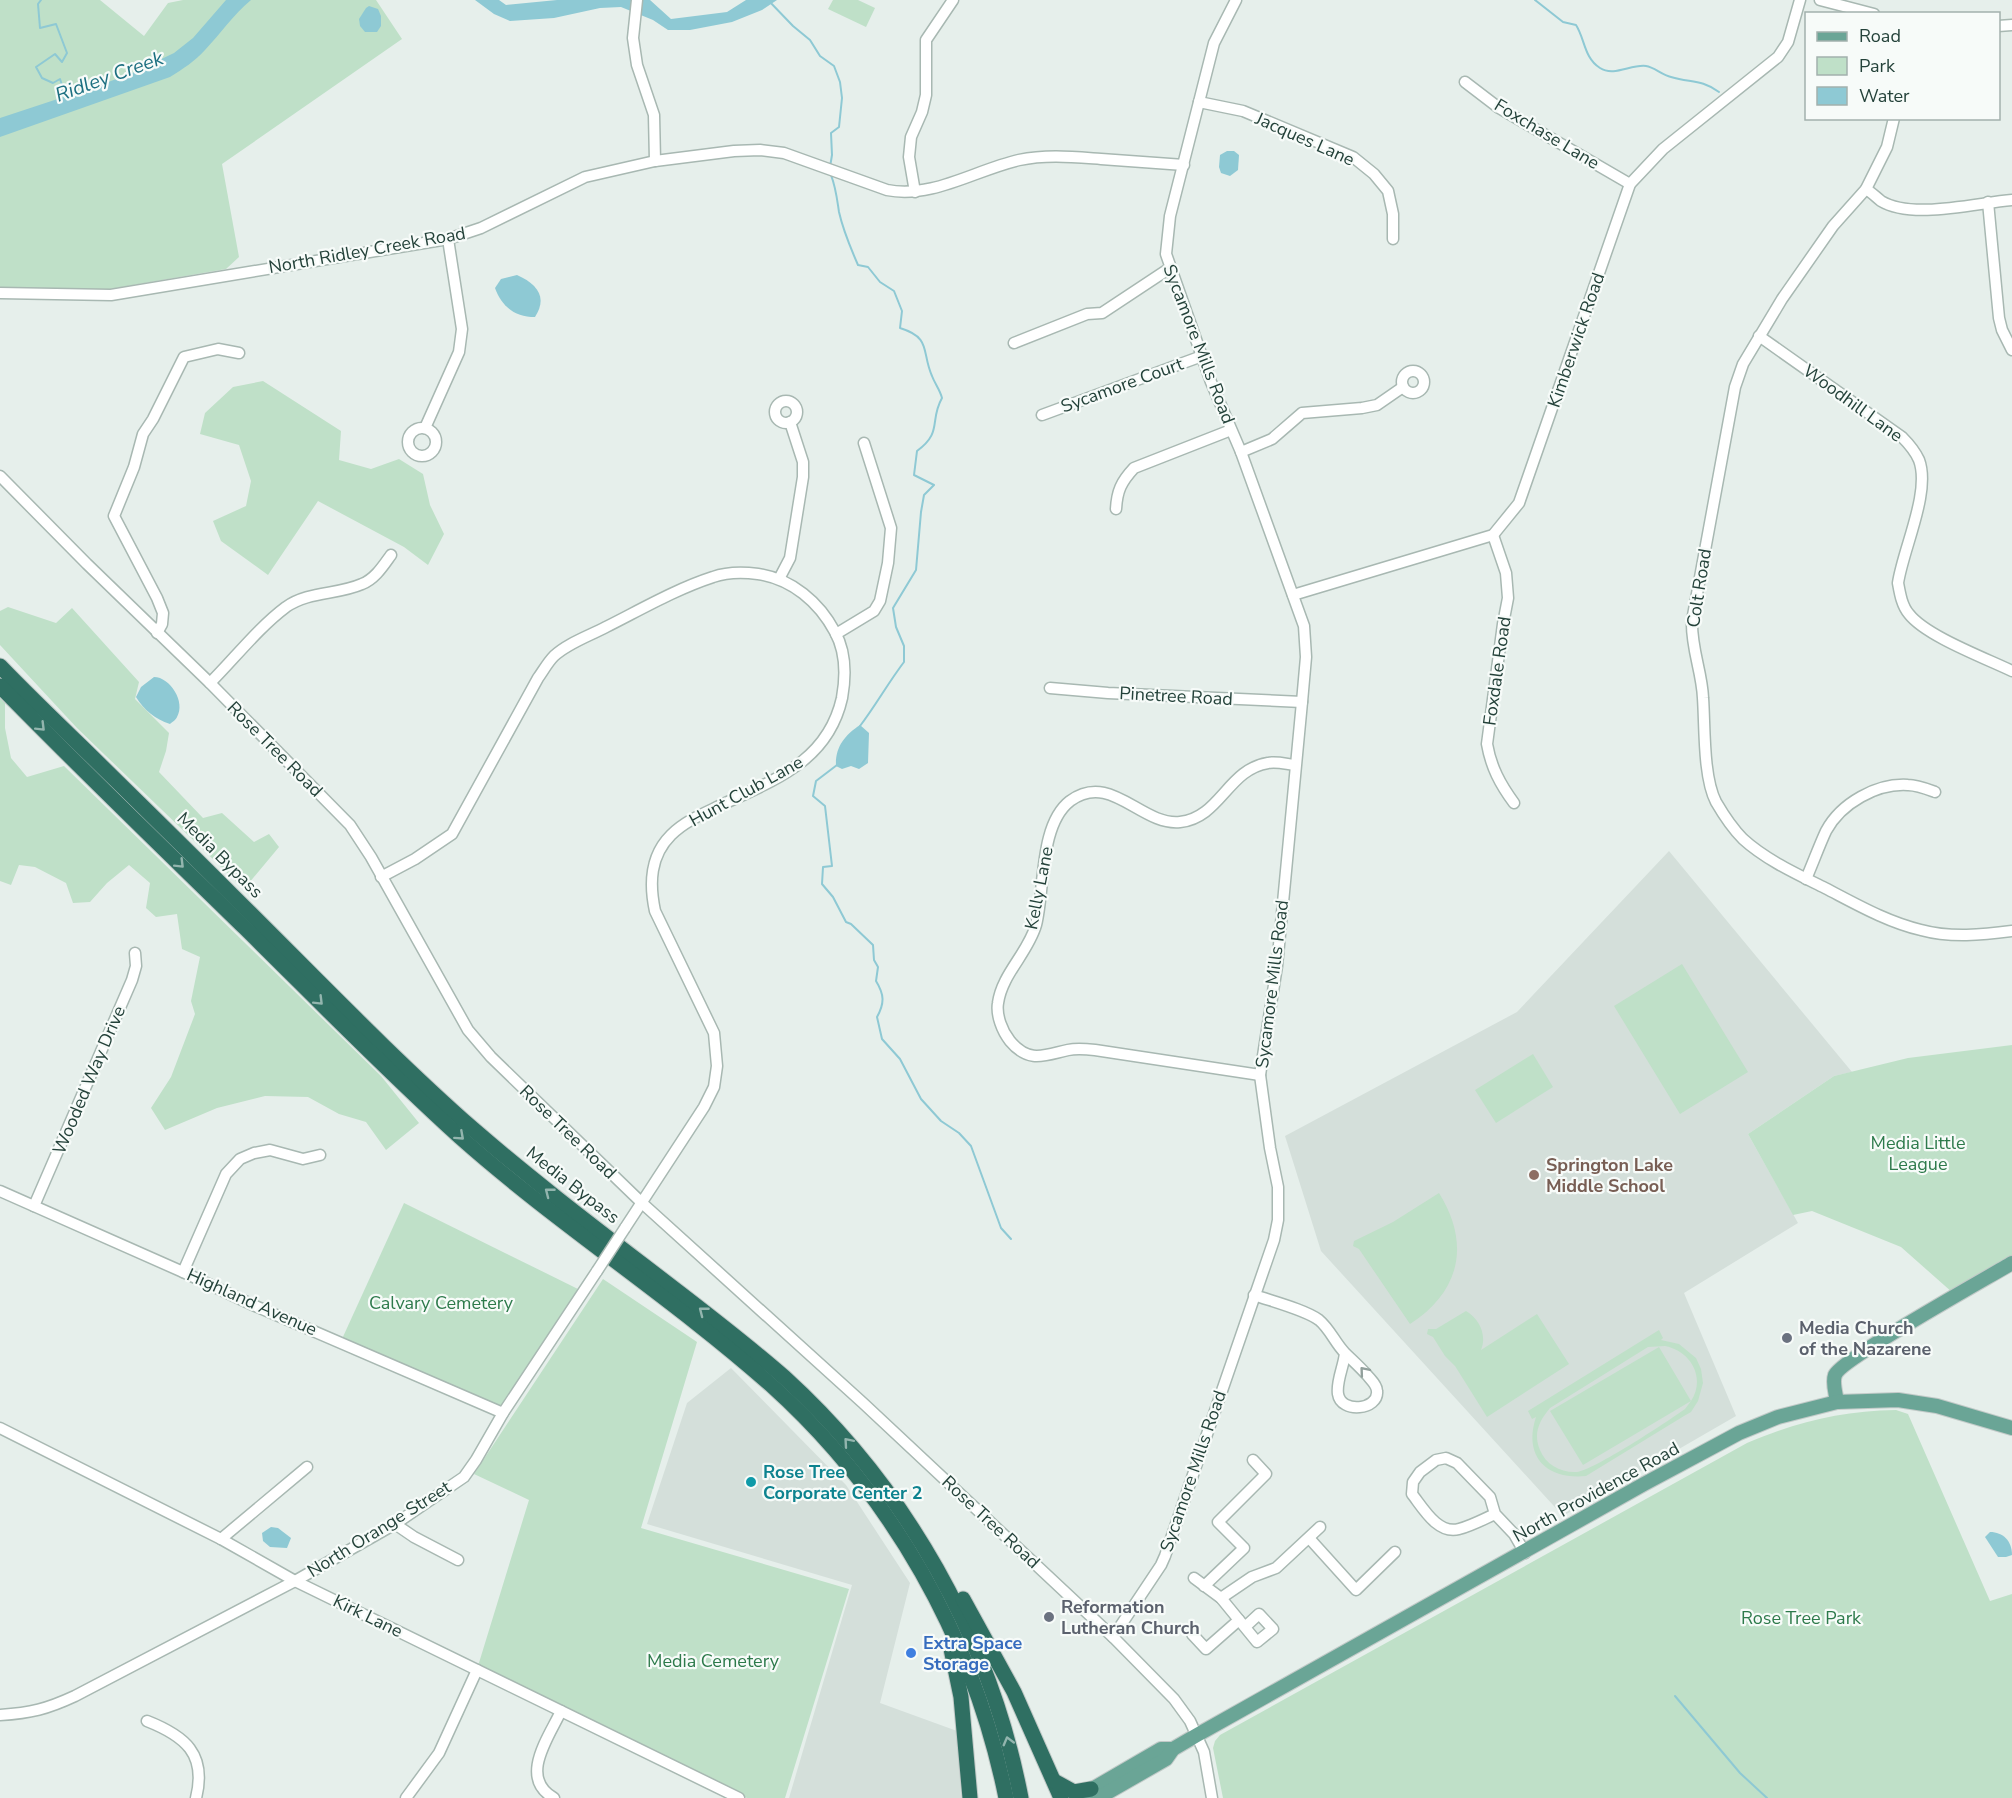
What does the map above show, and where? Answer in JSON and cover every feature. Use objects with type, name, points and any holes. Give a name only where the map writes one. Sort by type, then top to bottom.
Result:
[{"type":"highway","name":"Media Bypass","points":[[0,666],[442,1101],[519,1167],[740,1340],[802,1394],[858,1454],[906,1518],[947,1588],[982,1662],[1007,1739],[1021,1798]]},
{"type":"highway","name":"Media Bypass","points":[[0,686],[447,1125],[517,1185],[731,1351],[792,1405],[829,1443],[894,1527],[922,1572],[946,1619],[968,1667],[993,1743],[1006,1798]]},
{"type":"highway","points":[[906,1518],[959,1593],[1005,1672],[1061,1798]]},
{"type":"highway","points":[[922,1572],[948,1638],[956,1667],[963,1713],[970,1798]]},
{"type":"highway","points":[[1054,1781],[1074,1792],[1094,1794]]},
{"type":"main road","points":[[1837,1402],[1834,1379],[1835,1374],[1841,1368],[1878,1342],[2012,1263]]},
{"type":"main road","name":"North Providence Road","points":[[1076,1798],[1094,1794],[1161,1749],[1173,1749],[1644,1484],[1739,1433],[1778,1417],[1837,1402],[1898,1400],[1953,1410],[2012,1428]]},
{"type":"street","points":[[637,0],[633,38],[637,65],[654,115],[655,161]]},
{"type":"street","points":[[915,192],[909,157],[911,137],[922,112],[926,95],[926,40],[953,0]]},
{"type":"street","points":[[1184,165],[1214,43],[1236,0]]},
{"type":"street","name":"Kimberwick Road","points":[[1493,535],[1518,503],[1630,184],[1663,149],[1778,57],[1788,42],[1800,0]]},
{"type":"street","points":[[1820,0],[1866,12]]},
{"type":"street","name":"Foxchase Lane","points":[[1465,82],[1499,108],[1630,184]]},
{"type":"street","name":"Jacques Lane","points":[[1199,102],[1243,111],[1353,157],[1374,174],[1388,191],[1393,214],[1393,239]]},
{"type":"street","name":"Colt Road","points":[[1894,120],[1887,147],[1866,189],[1833,226],[1782,299],[1743,364],[1735,387],[1692,621],[1691,638],[1703,696],[1703,722],[1710,779],[1715,800],[1743,838],[1769,858],[1806,879],[1884,918],[1922,931],[1955,935],[2012,931]]},
{"type":"street","name":"North Ridley Creek Road","points":[[0,293],[111,295],[448,239],[481,228],[585,177],[655,161],[734,151],[775,152],[900,193],[928,189],[1019,160],[1043,157],[1064,156],[1184,165]]},
{"type":"street","name":"Sycamore Mills Road","points":[[1113,1637],[1165,1556],[1274,1240],[1278,1220],[1278,1187],[1260,1075],[1277,966],[1306,657],[1304,626],[1166,254],[1166,241],[1184,165]]},
{"type":"street","points":[[1866,189],[1882,202],[1908,209],[1927,210],[2012,200]]},
{"type":"street","points":[[1988,202],[2000,318],[2002,330],[2012,350]]},
{"type":"street","points":[[425,428],[459,352],[462,328],[448,239]]},
{"type":"street","points":[[1014,343],[1087,314],[1102,314],[1170,268]]},
{"type":"street","name":"Woodhill Lane","points":[[1760,336],[1902,437],[1912,448],[1919,461],[1922,480],[1920,497],[1898,583],[1900,597],[1907,613],[1925,629],[2012,670]]},
{"type":"street","points":[[157,633],[162,624],[163,614],[114,516],[134,467],[143,434],[184,357],[218,349],[239,353]]},
{"type":"street","name":"Sycamore Court","points":[[1042,414],[1202,356]]},
{"type":"street","points":[[1241,452],[1272,439],[1302,413],[1377,405],[1403,387]]},
{"type":"street","points":[[779,579],[790,558],[803,477],[803,462],[790,422]]},
{"type":"street","points":[[1116,509],[1117,495],[1122,481],[1134,468],[1231,430]]},
{"type":"street","points":[[836,634],[874,611],[880,601],[888,563],[891,528],[864,442]]},
{"type":"street","name":"Rose Tree Road","points":[[0,477],[210,683],[350,825],[475,1040],[491,1058],[642,1203],[863,1403],[1113,1637],[1173,1699],[1190,1721],[1197,1735],[1208,1767],[1212,1798]]},
{"type":"street","points":[[1293,595],[1493,535]]},
{"type":"street","name":"Foxdale Road","points":[[1493,535],[1506,573],[1508,598],[1487,744],[1490,762],[1501,785],[1515,802]]},
{"type":"street","points":[[210,683],[287,606],[304,597],[362,584],[376,575],[391,555]]},
{"type":"street","name":"Hunt Club Lane","points":[[381,877],[415,860],[452,834],[538,678],[554,656],[576,642],[715,576],[736,573],[779,579],[796,588],[811,600],[828,619],[836,634],[844,660],[844,687],[839,711],[828,735],[814,752],[794,768],[688,821],[672,834],[661,848],[652,869],[651,890],[655,911],[714,1033],[717,1066],[714,1087],[704,1107],[642,1203]]},
{"type":"street","name":"Pinetree Road","points":[[1050,688],[1302,702]]},
{"type":"street","name":"Kelly Lane","points":[[1260,1075],[1095,1050],[1069,1050],[1037,1057],[1011,1042],[999,1018],[998,1004],[1002,989],[1035,928],[1050,828],[1058,813],[1072,800],[1087,793],[1104,793],[1120,798],[1156,818],[1179,822],[1195,819],[1210,810],[1236,779],[1248,769],[1269,762],[1295,765]]},
{"type":"street","points":[[1806,879],[1827,830],[1837,816],[1853,802],[1872,791],[1890,787],[1908,785],[1935,792]]},
{"type":"street","name":"Wooded Way Drive","points":[[34,1206],[132,980],[136,966],[135,953]]},
{"type":"street","points":[[183,1272],[226,1174],[240,1159],[270,1150],[303,1159],[320,1155]]},
{"type":"street","name":"Highland Avenue","points":[[0,1191],[253,1305],[503,1413]]},
{"type":"street","name":"North Orange Street","points":[[0,1715],[48,1708],[66,1700],[295,1581],[396,1524],[464,1477],[492,1436],[503,1413],[642,1203]]},
{"type":"street","points":[[1254,1295],[1317,1319],[1326,1327],[1345,1353],[1377,1387],[1378,1393],[1369,1404],[1352,1407],[1344,1404],[1340,1399],[1338,1388],[1345,1353]]},
{"type":"street","name":"Kirk Lane","points":[[0,1428],[221,1539],[295,1581],[733,1797]]},
{"type":"street","points":[[1495,1514],[1459,1530],[1441,1527],[1412,1494],[1413,1482],[1436,1460],[1446,1458],[1457,1464],[1490,1497],[1495,1514],[1514,1534],[1525,1552]]},
{"type":"street","points":[[1204,1586],[1244,1548],[1218,1522],[1266,1474],[1253,1460]]},
{"type":"street","points":[[221,1539],[308,1467]]},
{"type":"street","points":[[396,1524],[414,1537],[458,1560]]},
{"type":"street","points":[[1221,1598],[1252,1577],[1276,1568],[1320,1527]]},
{"type":"street","points":[[1309,1538],[1356,1590],[1395,1552]]},
{"type":"street","points":[[1192,1634],[1206,1648],[1242,1623],[1221,1598],[1194,1578]]},
{"type":"street","points":[[406,1798],[439,1753],[477,1670]]},
{"type":"street","points":[[554,1798],[540,1785],[536,1772],[538,1758],[561,1711]]},
{"type":"street","points":[[147,1721],[183,1739],[193,1751],[199,1764],[200,1780],[196,1798]]},
{"type":"shaded area","name":"Springton Lake Middle School","points":[[1669,851],[1852,1072],[1834,1076],[1748,1134],[1798,1223],[1684,1293],[1736,1416],[1563,1516],[1321,1251],[1285,1136],[1517,1012]]},
{"type":"shaded area","points":[[731,1368],[846,1485],[910,1583],[880,1703],[957,1731],[961,1798],[789,1798],[852,1585],[647,1524],[687,1403]]},
{"type":"green space","points":[[0,0],[100,0],[144,36],[168,3],[183,0],[376,0],[402,39],[222,164],[239,257],[226,269],[104,290],[0,288]]},
{"type":"green space","points":[[833,0],[858,0],[875,8],[866,27],[828,9]]},
{"type":"green space","points":[[263,381],[341,431],[339,460],[371,469],[399,459],[423,474],[430,505],[444,534],[428,565],[404,547],[318,501],[268,575],[221,541],[213,521],[246,506],[251,481],[239,445],[200,434],[205,413],[233,387]]},
{"type":"green space","points":[[8,607],[56,623],[72,608],[139,682],[135,699],[169,733],[159,772],[203,818],[222,813],[254,842],[269,834],[279,847],[244,889],[77,728],[0,645],[0,611]]},
{"type":"green space","points":[[0,698],[5,703],[5,728],[11,758],[27,777],[64,766],[381,1076],[419,1123],[386,1150],[366,1122],[339,1114],[308,1097],[265,1096],[217,1108],[165,1130],[151,1108],[171,1077],[195,1014],[191,1001],[200,957],[182,949],[177,914],[156,917],[146,908],[150,883],[129,865],[107,883],[90,902],[73,903],[66,883],[35,867],[19,865],[11,885],[0,881]]},
{"type":"green space","points":[[1682,964],[1748,1072],[1680,1114],[1614,1006]]},
{"type":"green space","name":"Media Little League","points":[[2012,1045],[2012,1258],[1953,1293],[1901,1247],[1812,1211],[1793,1215],[1748,1134],[1834,1076],[1908,1058]]},
{"type":"green space","points":[[1533,1054],[1553,1087],[1496,1123],[1475,1090]]},
{"type":"green space","points":[[1439,1193],[1455,1230],[1457,1248],[1455,1266],[1450,1282],[1440,1297],[1410,1324],[1359,1249],[1353,1246],[1354,1241],[1393,1222]]},
{"type":"green space","name":"Calvary Cemetery","points":[[404,1203],[580,1290],[502,1405],[495,1406],[342,1339]]},
{"type":"green space","name":"Media Cemetery","points":[[603,1279],[697,1342],[641,1528],[849,1589],[785,1798],[747,1798],[478,1666],[529,1500],[474,1474]]},
{"type":"green space","points":[[1466,1311],[1475,1318],[1481,1328],[1483,1345],[1481,1350],[1537,1314],[1569,1364],[1487,1417],[1455,1366],[1445,1356],[1433,1337],[1427,1334],[1428,1329],[1436,1329]]},
{"type":"green space","points":[[1659,1330],[1663,1338],[1661,1340],[1679,1344],[1696,1358],[1701,1369],[1703,1383],[1698,1401],[1691,1412],[1586,1476],[1559,1474],[1541,1463],[1533,1443],[1536,1417],[1532,1419],[1528,1411]],"holes":[[[1665,1346],[1682,1353],[1689,1360],[1697,1383],[1691,1401],[1685,1409],[1614,1455],[1577,1472],[1560,1469],[1550,1464],[1538,1444],[1538,1428],[1550,1408],[1648,1347]]]},
{"type":"green space","points":[[1659,1347],[1691,1401],[1583,1465],[1550,1411]]},
{"type":"green space","name":"Rose Tree Park","points":[[1896,1410],[1908,1414],[1990,1601],[2012,1594],[2012,1798],[1223,1798],[1213,1748],[1220,1735],[1747,1443],[1784,1429],[1838,1415]]},
{"type":"water","points":[[226,0],[251,0],[201,54],[170,77],[0,137],[0,118],[130,74],[174,53],[193,38]]},
{"type":"water","points":[[475,0],[499,0],[506,5],[557,0],[650,0],[671,19],[727,12],[746,0],[777,0],[762,10],[732,22],[690,30],[668,30],[653,20],[621,7],[600,8],[554,18],[510,21],[494,14]]},
{"type":"water","points":[[369,6],[378,9],[381,16],[381,26],[377,32],[365,32],[360,26],[359,19]]},
{"type":"water","points":[[1227,151],[1234,151],[1239,155],[1238,170],[1230,176],[1221,173],[1219,167],[1220,155]]},
{"type":"water","points":[[517,275],[535,287],[538,292],[540,303],[535,317],[528,317],[510,310],[501,301],[495,288],[501,279]]},
{"type":"water","points":[[154,677],[166,681],[178,698],[179,711],[170,724],[150,714],[136,697],[141,687]]},
{"type":"water","points":[[860,725],[869,733],[868,763],[859,769],[851,766],[842,769],[836,766],[839,747],[846,737]]},
{"type":"water","points":[[271,1527],[278,1528],[291,1538],[287,1548],[270,1547],[263,1541],[262,1533]]},
{"type":"water","points":[[1990,1532],[2006,1538],[2012,1555],[1998,1557],[1985,1537]]},
{"type":"waterway","name":"Ridley Creek","points":[[41,0],[38,4],[40,28],[56,24],[67,53],[62,62],[55,54],[36,67],[42,78],[53,83],[60,79],[63,88],[57,100]]},
{"type":"waterway","points":[[768,0],[810,40],[820,56],[834,66],[840,82],[842,98],[839,127],[831,133],[830,167]]},
{"type":"waterway","points":[[1535,0],[1563,22],[1576,25],[1588,54],[1600,68],[1617,71],[1646,66],[1668,76],[1707,85],[1719,92]]},
{"type":"waterway","points":[[831,175],[843,226],[858,265],[868,267],[880,282],[894,291],[902,311],[900,328],[917,336],[921,341],[933,379],[942,398],[936,413],[933,432],[917,451],[914,475],[934,485],[924,495],[916,570],[893,608],[896,627],[904,646],[904,662],[860,726]]},
{"type":"waterway","points":[[837,765],[816,781],[813,796],[825,806],[832,866],[823,867],[822,884],[833,897],[846,922],[873,945],[874,960],[878,967],[876,981],[881,990],[882,999],[877,1017],[882,1039],[900,1059],[921,1099],[941,1121],[959,1133],[971,1146],[1001,1228],[1011,1239]]},
{"type":"waterway","points":[[1675,1696],[1740,1773],[1767,1798]]},
{"type":"place","name":"Springton Lake Middle School","points":[[1534,1175]]},
{"type":"place","name":"Media Church of the Nazarene","points":[[1787,1338]]},
{"type":"place","name":"Rose Tree Corporate Center 2","points":[[751,1482]]},
{"type":"place","name":"Reformation Lutheran Church","points":[[1049,1617]]},
{"type":"place","name":"Extra Space Storage","points":[[911,1653]]}]
